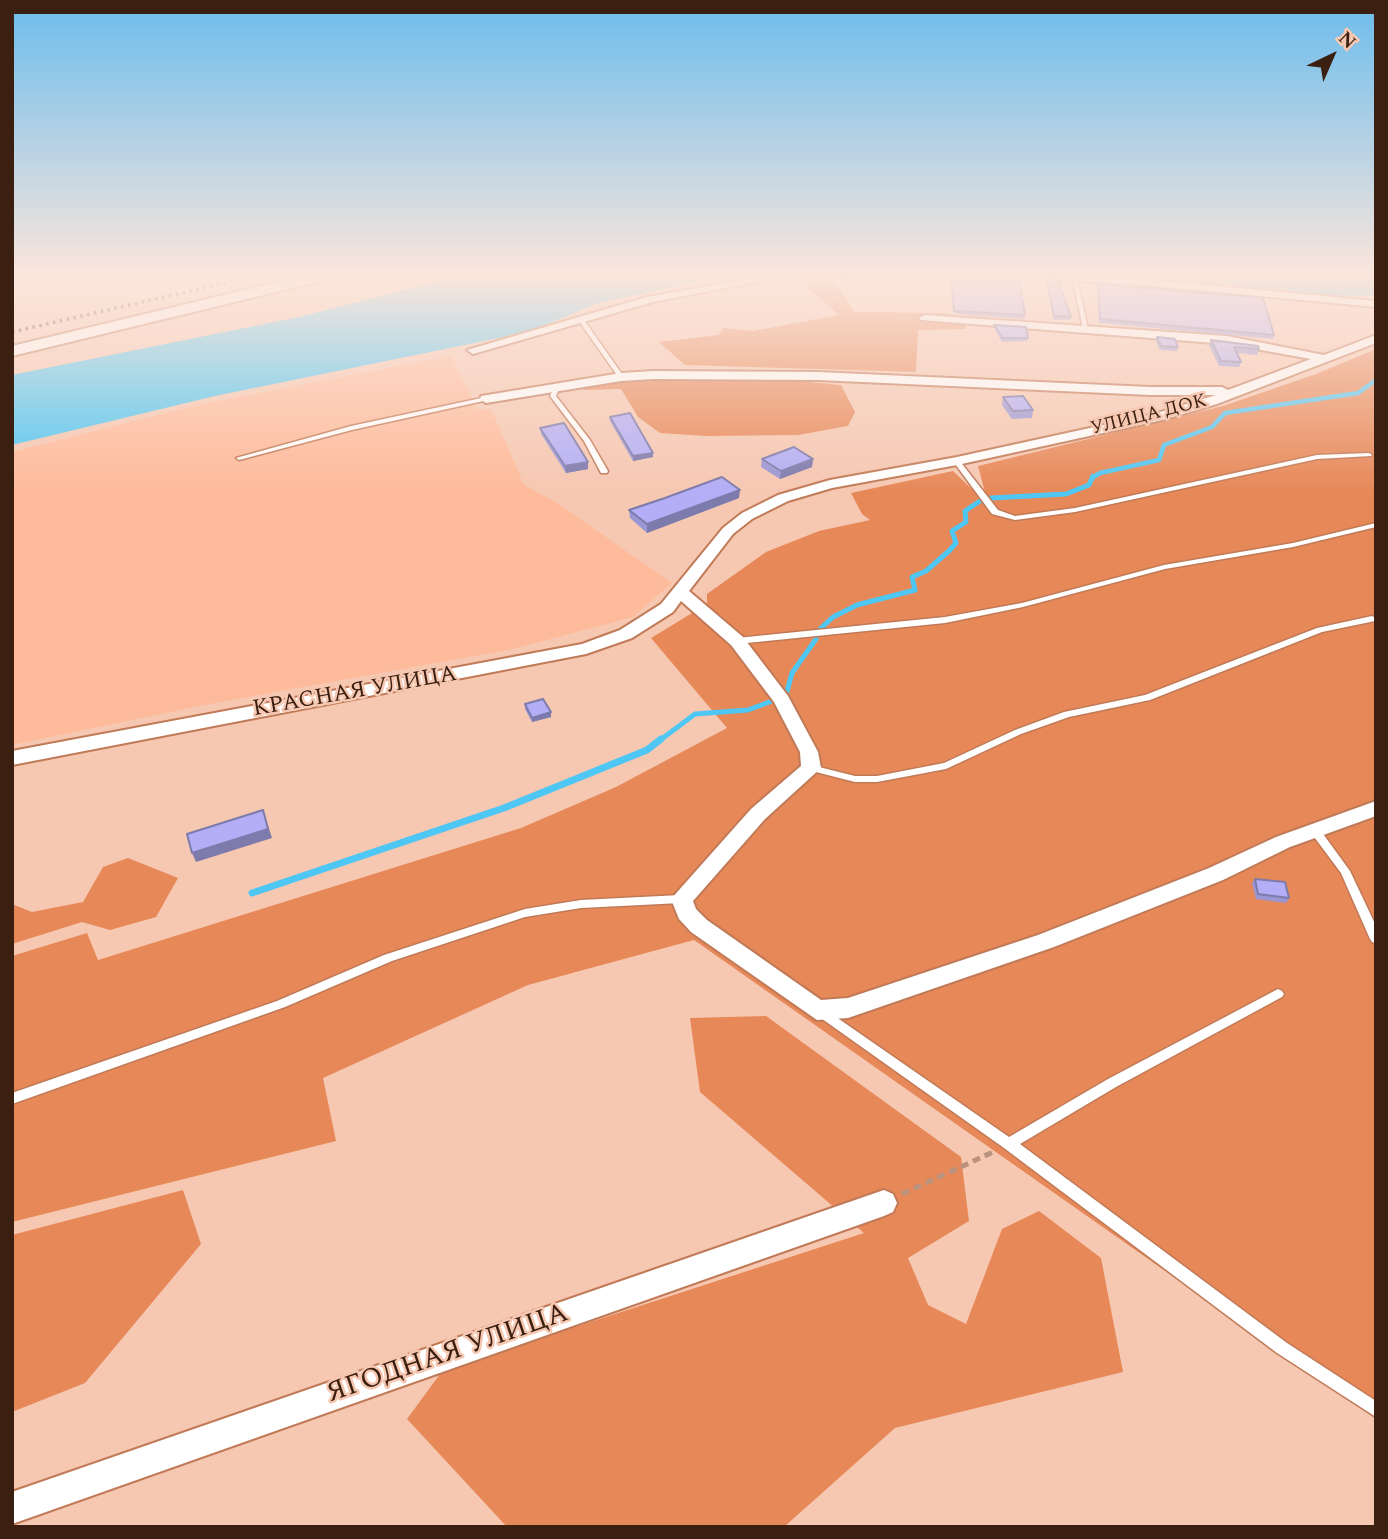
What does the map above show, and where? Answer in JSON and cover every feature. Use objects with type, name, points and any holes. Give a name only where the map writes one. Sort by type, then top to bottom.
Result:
[{"type":"street","points":[[473,350],[477,349]]},
{"type":"street","points":[[1275,349],[1324,358]]},
{"type":"street","points":[[1240,391],[1349,349]]},
{"type":"street","name":"УЛИЦА ДОК","points":[[486,399],[621,377],[818,376],[1150,391],[1240,391]]},
{"type":"street","name":"УЛИЦА ДОК","points":[[681,592],[712,548],[728,531],[747,516],[783,498],[830,484],[957,461],[1157,417],[1240,391]]},
{"type":"street","points":[[681,592],[737,641],[796,722],[809,752],[811,768],[758,814],[682,899],[687,913],[699,926],[817,1010],[848,1008],[1046,941],[1216,874],[1314,830],[1376,808]]},
{"type":"street","name":"КРАСНАЯ УЛИЦА","points":[[12,758],[586,649],[649,622],[681,592]]},
{"type":"street","name":"ЯГОДНАЯ УЛИЦА","points":[[12,1507],[884,1203]]},
{"type":"lane","points":[[601,349],[621,377]]},
{"type":"lane","points":[[557,386],[553,396],[587,440],[604,471]]},
{"type":"lane","points":[[239,458],[351,428],[486,399]]},
{"type":"lane","points":[[957,461],[995,512],[1015,519],[1075,510],[1317,457],[1369,455]]},
{"type":"lane","points":[[737,641],[847,632],[958,617],[1023,605],[1164,567],[1293,545],[1376,525]]},
{"type":"lane","points":[[811,768],[836,776],[866,779],[946,766],[1018,732],[1067,714],[1147,698],[1320,630],[1372,619]]},
{"type":"lane","points":[[1314,830],[1345,871],[1376,939]]},
{"type":"lane","points":[[12,1099],[281,1004],[400,954],[525,913],[582,904],[682,899]]},
{"type":"lane","points":[[1009,1144],[1112,1083],[1278,993]]},
{"type":"lane","points":[[817,1010],[1009,1144],[1282,1348],[1376,1410]]},
{"type":"path","points":[[884,1203],[1009,1144]]},
{"type":"shaded area","points":[[667,349],[917,349],[916,372],[685,365]]},
{"type":"shaded area","points":[[1376,349],[1376,1419],[694,940],[528,985],[323,1078],[336,1141],[12,1222],[12,956],[87,933],[98,960],[521,828],[616,787],[727,728],[651,638],[707,604],[707,594],[766,552],[819,531],[870,520],[862,514],[851,493],[953,471],[976,493],[985,492],[978,466],[1223,406],[1316,374]]},
{"type":"shaded area","points":[[451,356],[478,410],[490,409],[524,485],[557,503],[672,583],[633,617],[513,649],[204,705],[12,745],[12,452],[192,406]]},
{"type":"shaded area","points":[[650,378],[787,380],[841,385],[855,412],[848,426],[798,435],[706,436],[660,433],[638,417],[621,389],[584,390],[582,386]]},
{"type":"shaded area","points":[[128,858],[178,878],[156,917],[110,930],[82,922],[12,944],[12,904],[32,912],[83,902],[103,867]]},
{"type":"shaded area","points":[[766,1016],[961,1157],[969,1221],[908,1258],[928,1305],[966,1324],[1002,1229],[1039,1211],[1101,1258],[1123,1372],[895,1428],[784,1527],[507,1527],[407,1419],[443,1370],[864,1233],[700,1092],[690,1018]]},
{"type":"shaded area","points":[[183,1190],[201,1244],[85,1383],[12,1412],[12,1235]]},
{"type":"water","points":[[142,349],[446,349],[215,396],[12,445],[12,375]]},
{"type":"building","points":[[1215,349],[1235,349],[1241,362],[1221,361]]},
{"type":"building","points":[[1023,396],[1033,410],[1013,411],[1003,397]]},
{"type":"building","points":[[630,413],[653,453],[633,456],[610,417]]},
{"type":"building","points":[[564,423],[588,462],[565,466],[540,428]]},
{"type":"building","points":[[794,447],[813,459],[781,471],[762,459]]},
{"type":"building","points":[[722,477],[740,490],[647,524],[629,510],[665,498]]},
{"type":"building","points":[[543,699],[551,712],[532,718],[525,704]]},
{"type":"building","points":[[263,810],[268,829],[192,853],[187,834]]},
{"type":"building","points":[[1255,879],[1285,882],[1289,898],[1258,894]]},
{"type":"waterway","points":[[1092,478],[1100,473],[1159,460],[1164,445],[1212,427],[1225,413],[1358,393],[1376,380]]},
{"type":"waterway","points":[[991,498],[1066,494],[1089,485],[1092,478]]},
{"type":"waterway","points":[[819,630],[833,617],[857,605],[915,590],[912,577],[926,571],[949,551],[956,543],[952,531],[966,522],[965,511],[980,501]]},
{"type":"waterway","points":[[786,695],[792,673],[816,639]]},
{"type":"waterway","points":[[659,741],[695,714],[748,710],[772,701]]},
{"type":"waterway","points":[[252,893],[504,808],[647,750],[661,739]]}]
